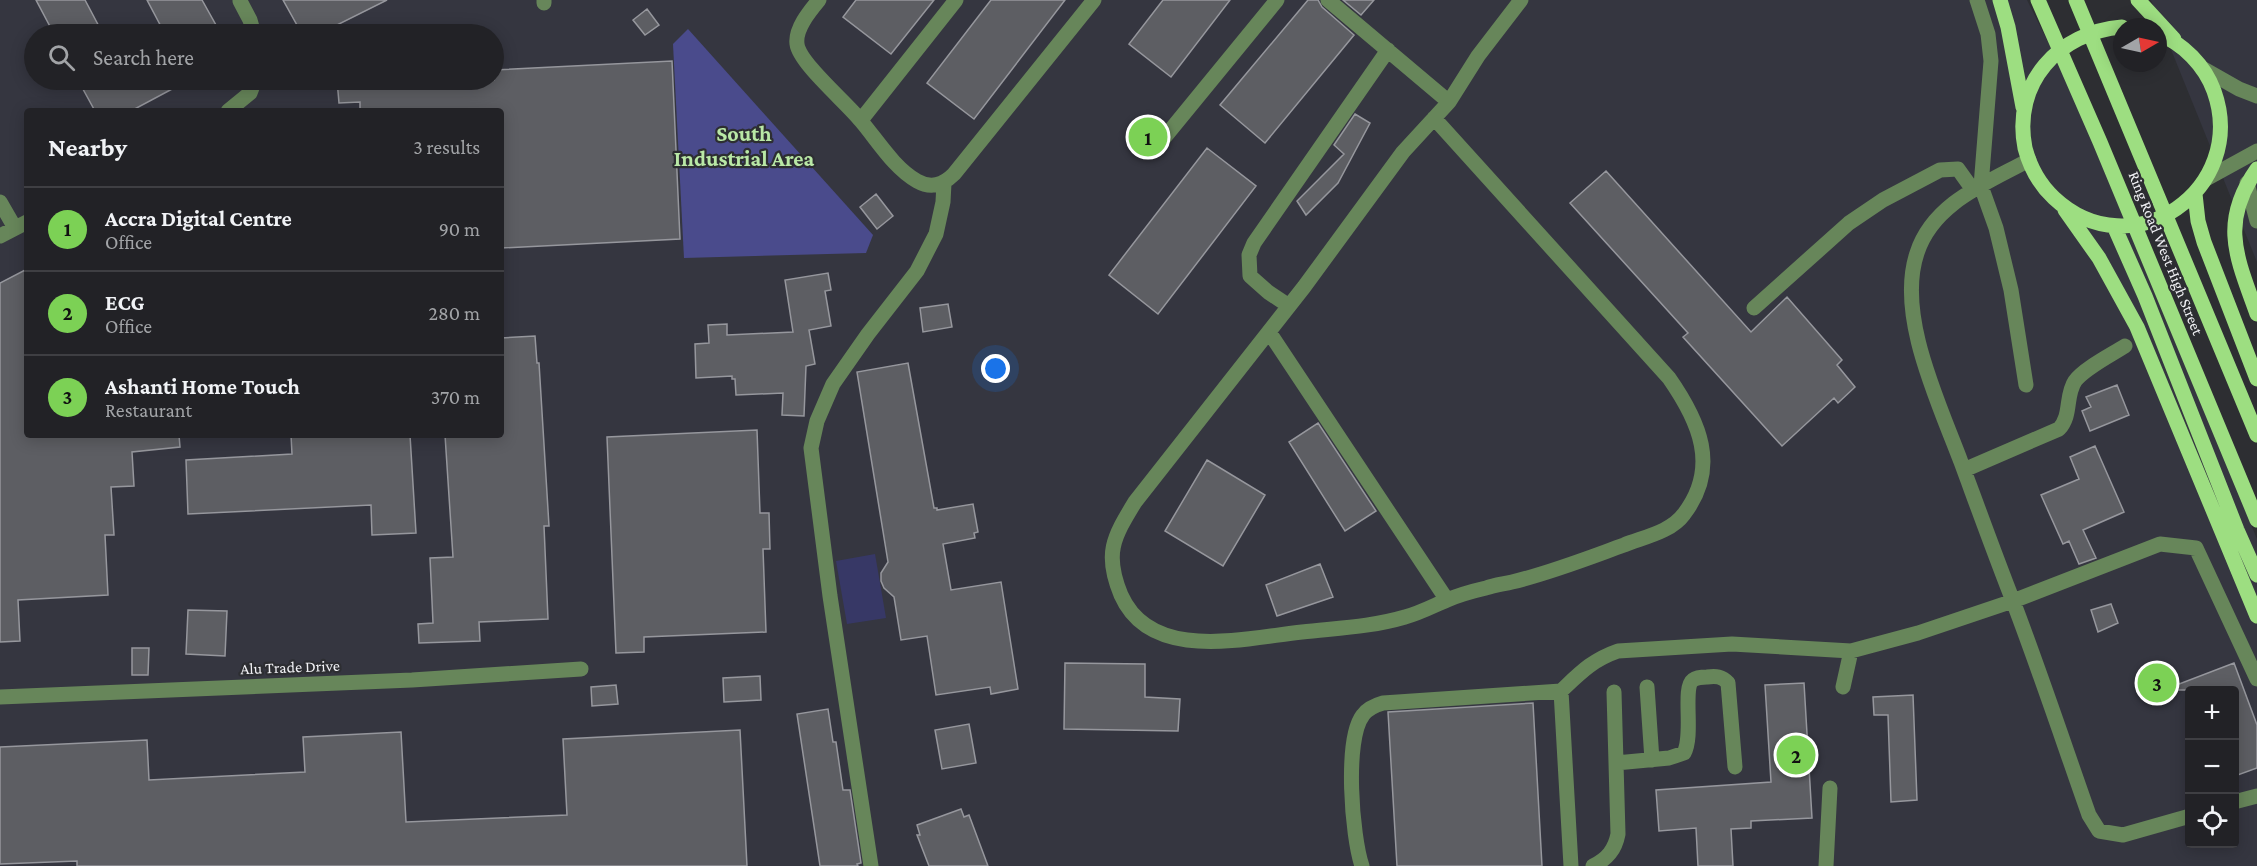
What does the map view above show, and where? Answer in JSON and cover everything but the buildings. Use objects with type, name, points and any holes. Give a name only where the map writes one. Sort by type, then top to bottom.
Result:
[{"type":"main road","points":[[2000,0],[2008,27],[2024,113],[2024,142],[2037,177],[2048,193],[2062,205],[2090,221],[2114,226],[2150,222],[2182,206],[2206,179],[2215,161],[2220,142],[2221,123],[2212,85],[2202,68],[2138,0]]},
{"type":"main road","name":"Ring Road West High Street","points":[[2038,0],[2257,520]]},
{"type":"main road","name":"Ring Road West High Street","points":[[2076,0],[2257,435]]},
{"type":"main road","points":[[2024,113],[2029,93],[2038,74],[2050,58],[2066,44],[2084,35],[2113,28]]},
{"type":"main road","points":[[2167,39],[2182,48]]},
{"type":"main road","points":[[2257,169],[2241,194],[2234,223],[2234,241],[2257,314]]},
{"type":"main road","points":[[2195,194],[2198,221],[2207,252],[2257,379]]},
{"type":"main road","points":[[2062,205],[2100,258],[2137,327],[2257,616]]},
{"type":"main road","points":[[2114,226],[2145,296],[2257,575]]},
{"type":"street","points":[[819,0],[797,36],[797,48],[890,156],[917,182],[930,186],[944,183],[954,174],[1094,0]]},
{"type":"street","points":[[861,120],[956,0]]},
{"type":"street","points":[[1164,138],[1277,0]]},
{"type":"street","points":[[1328,0],[1449,102]]},
{"type":"street","points":[[1434,118],[1669,378],[1686,402],[1698,429],[1704,454],[1703,476],[1694,499],[1683,516],[1672,526],[1596,556],[1513,582],[1488,587],[1447,600],[1406,617],[1377,624],[1243,640],[1177,639],[1150,629],[1131,613],[1118,586],[1112,564],[1112,545],[1119,528],[1135,502],[1289,306],[1403,152],[1434,118],[1449,102],[1479,56],[1521,0]]},
{"type":"street","points":[[1977,0],[1988,34],[1991,61],[1977,188]]},
{"type":"street","points":[[240,1],[251,24]]},
{"type":"street","points":[[1289,306],[1250,276],[1249,255],[1254,243],[1388,50]]},
{"type":"street","points":[[2202,68],[2239,89],[2257,96]]},
{"type":"street","points":[[232,108],[251,90]]},
{"type":"street","points":[[2206,179],[2257,151]]},
{"type":"street","points":[[2029,160],[1977,188],[1946,210],[1922,238],[1916,254],[1911,301],[1924,365],[2013,601],[2089,815],[2099,831],[2123,835],[2185,817]]},
{"type":"street","points":[[1754,308],[1849,223],[1883,200],[1940,170],[1958,169],[1977,188],[1996,228],[2011,290],[2026,385]]},
{"type":"street","points":[[871,866],[830,596],[811,448],[817,421],[833,384],[917,271],[936,234],[943,202],[944,183]]},
{"type":"street","points":[[2247,183],[2257,221]]},
{"type":"street","points":[[0,202],[21,225],[0,236]]},
{"type":"street","points":[[1269,332],[1447,600]]},
{"type":"street","points":[[1964,470],[2059,429],[2066,422],[2070,394],[2075,381],[2125,346]]},
{"type":"street","points":[[1362,866],[1354,816],[1351,765],[1355,732],[1363,715],[1373,706],[1383,703],[1561,691],[1589,664],[1617,651],[1732,644],[1851,651],[1918,633],[2013,601],[2160,544],[2196,548],[2257,679]]},
{"type":"street","points":[[1843,687],[1851,651]]},
{"type":"street","name":"Alu Trade Drive","points":[[0,697],[412,680],[581,669]]},
{"type":"street","points":[[1616,763],[1678,757],[1684,753],[1690,738],[1690,684],[1696,678],[1716,676],[1728,683],[1735,767]]},
{"type":"street","points":[[1647,687],[1652,760]]},
{"type":"street","points":[[1561,691],[1571,866]]},
{"type":"street","points":[[1593,866],[1608,857],[1616,844],[1618,834],[1614,692]]},
{"type":"street","points":[[1826,866],[1830,788]]},
{"type":"street","points":[[2239,801],[2257,796]]},
{"type":"shaded area","points":[[0,0],[2027,0],[2065,76],[2257,539],[2257,866],[0,866]]},
{"type":"shaded area","points":[[2151,0],[2257,0],[2257,262],[2167,40],[2167,18],[2158,18]]},
{"type":"shaded area","points":[[688,29],[873,235],[866,253],[684,258],[673,44]]},
{"type":"shaded area","points":[[875,554],[886,618],[847,624],[836,561]]},
{"type":"place","name":"Accra Digital Centre","points":[[1148,137]]},
{"type":"place","name":"Ashanti Home Touch","points":[[2157,683]]},
{"type":"place","name":"ECG","points":[[1796,755]]},
{"type":"district","name":"South Industrial Area","points":[[744,146]]}]
